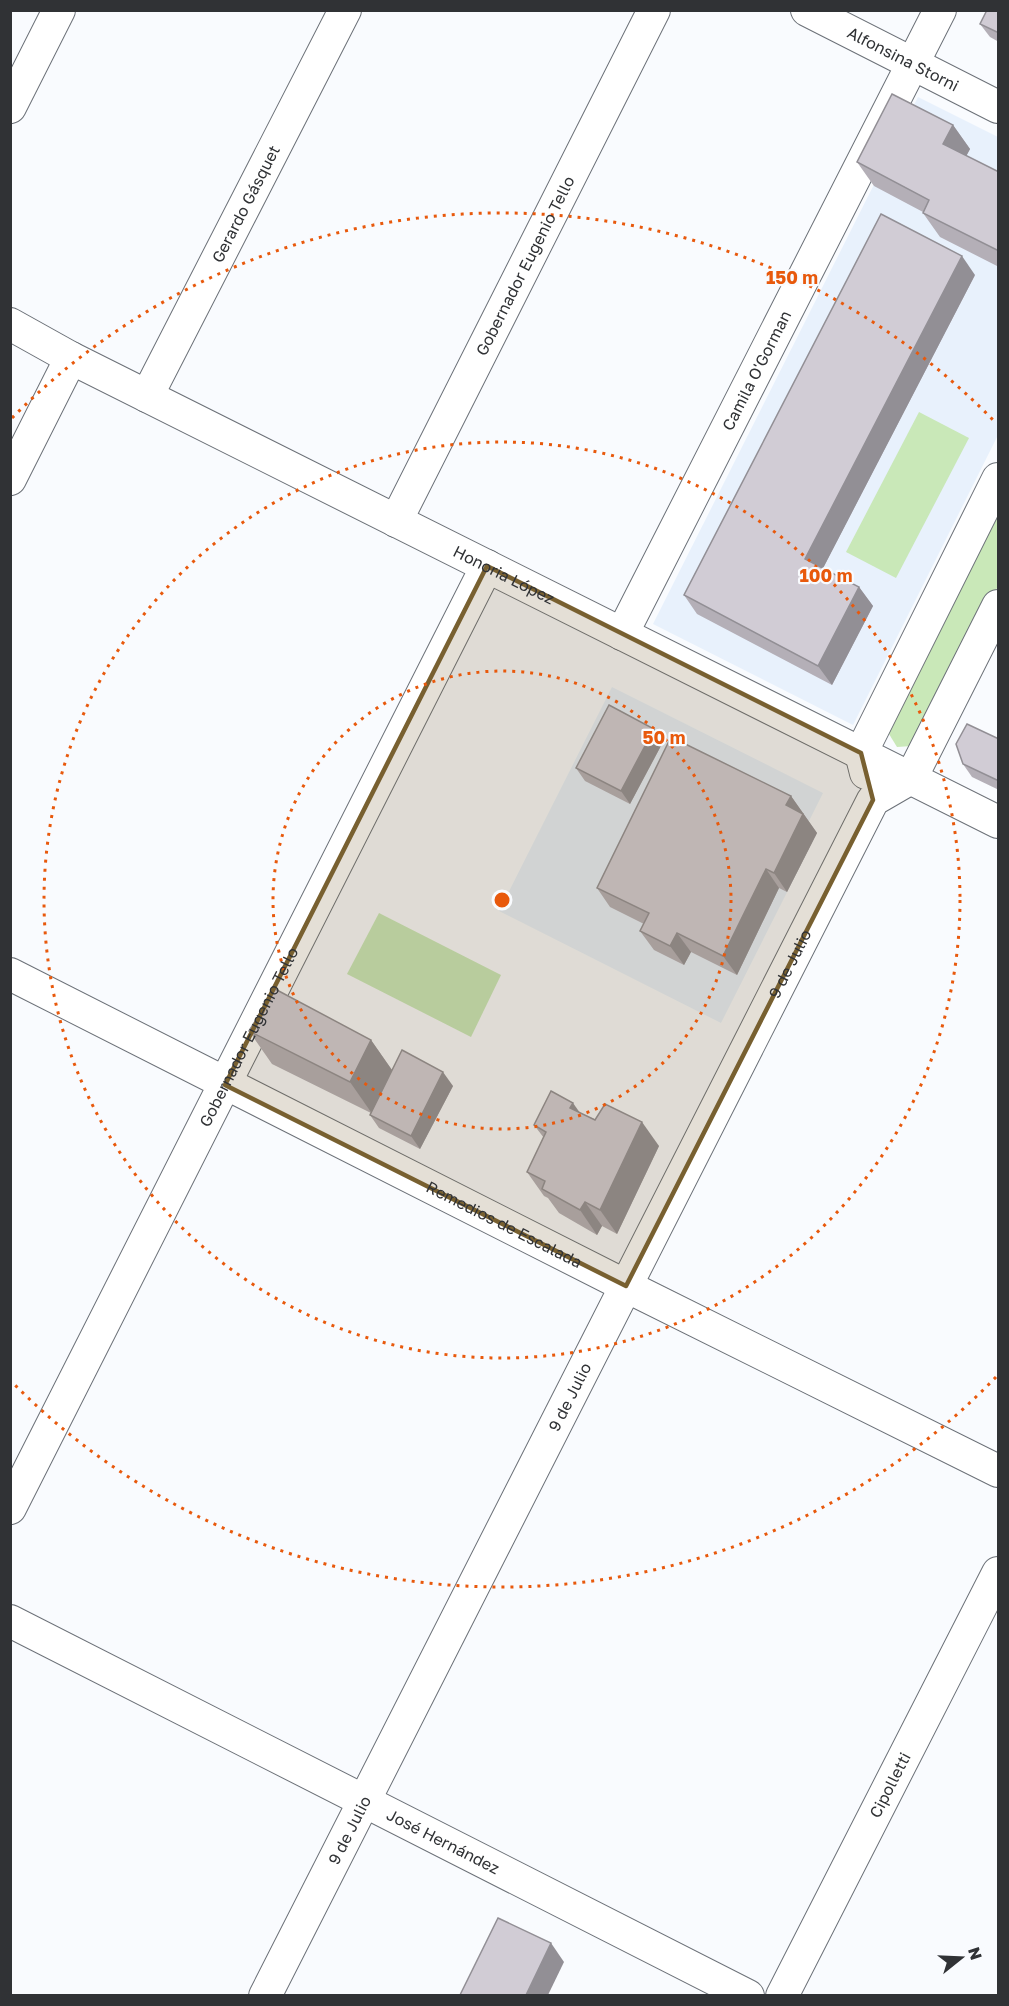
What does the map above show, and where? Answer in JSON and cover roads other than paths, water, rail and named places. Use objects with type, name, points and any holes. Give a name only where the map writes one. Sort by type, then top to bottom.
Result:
[{"type":"street","points":[[10,107],[59,10]]},
{"type":"street","name":"Gerardo Gásquet","points":[[147,396],[345,10]]},
{"type":"street","name":"Gobernador Eugenio Tello","points":[[396,521],[654,10]]},
{"type":"street","name":"Alfonsina Storni","points":[[807,10],[999,107]]},
{"type":"street","name":"Camila O'Gorman","points":[[622,634],[940,10]]},
{"type":"street","name":"Honoria López","points":[[10,324],[71,358],[999,822]]},
{"type":"street","points":[[10,479],[71,358]]},
{"type":"street","points":[[999,479],[861,753],[873,800],[911,778],[999,606]]},
{"type":"street","name":"Gobernador Eugenio Tello","points":[[10,1508],[487,566]]},
{"type":"street","name":"9 de Julio","points":[[265,1995],[873,800]]},
{"type":"street","name":"Remedios de Escalada","points":[[10,974],[225,1085],[999,1471]]},
{"type":"street","name":"Cipolletti","points":[[782,1995],[999,1573]]},
{"type":"street","name":"José Hernández","points":[[10,1621],[748,1995]]}]
